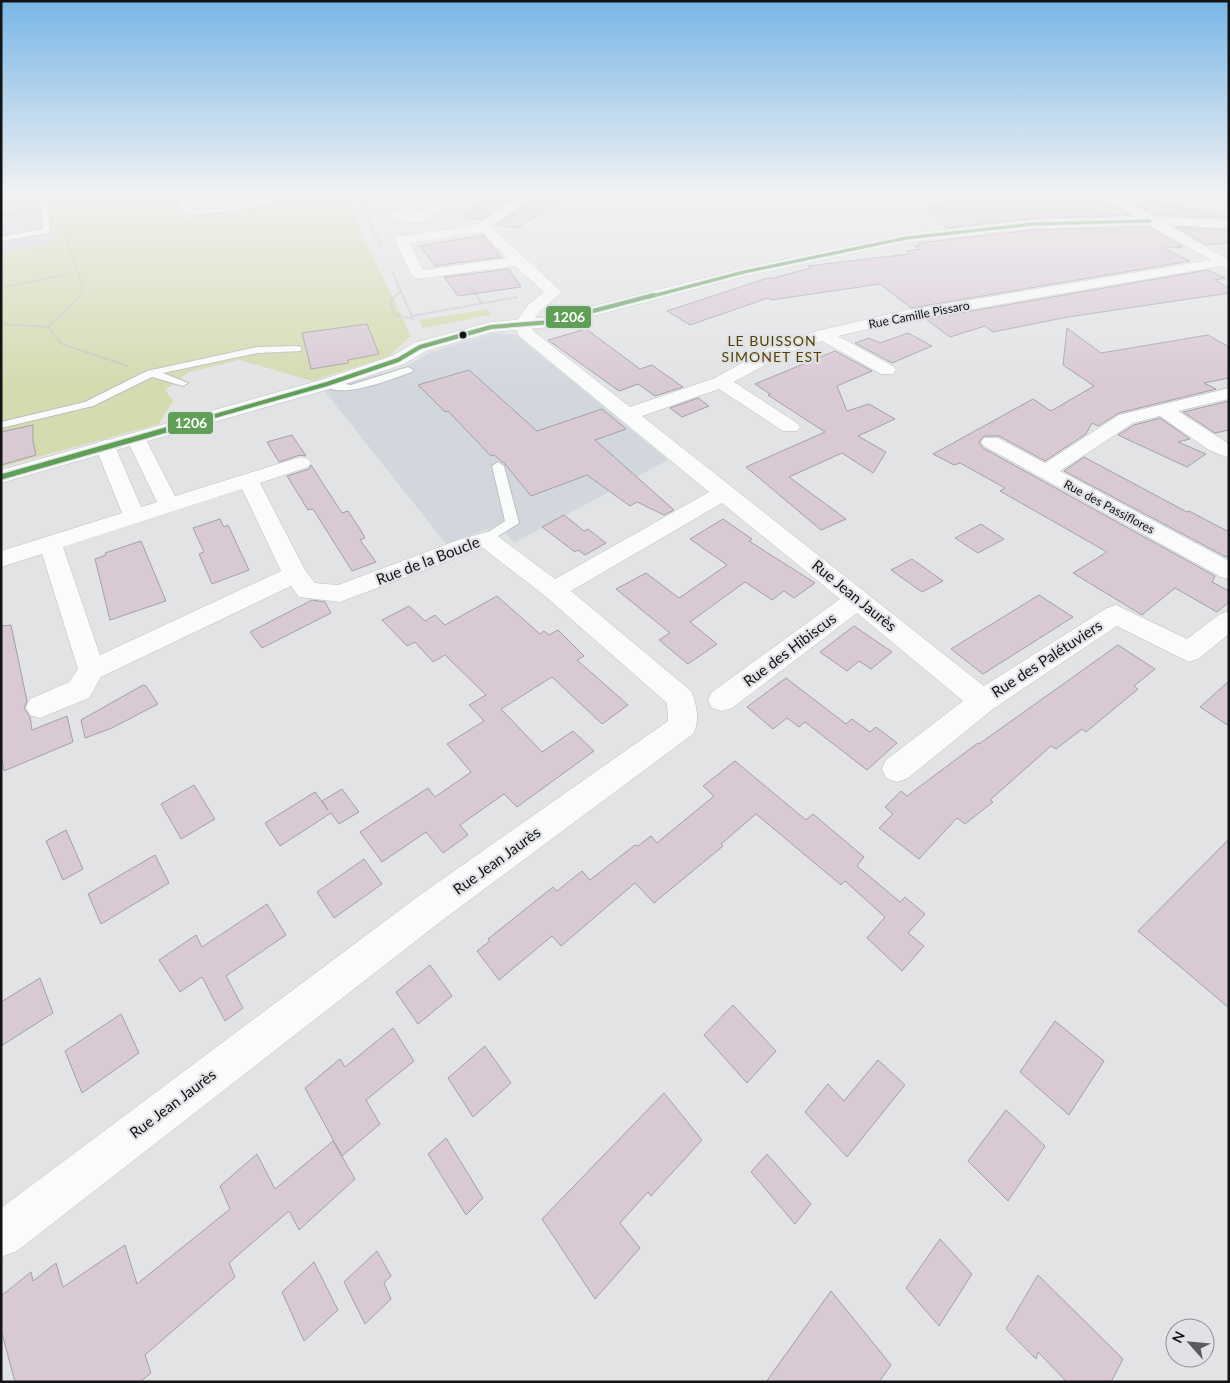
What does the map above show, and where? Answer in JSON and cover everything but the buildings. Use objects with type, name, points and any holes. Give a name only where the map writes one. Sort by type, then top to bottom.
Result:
[{"type":"street","points":[[410,257],[418,275],[518,261]]},
{"type":"street","points":[[513,257],[544,286],[554,292],[534,308],[522,325]]},
{"type":"street","points":[[1,477],[327,384],[398,360],[420,347],[491,327],[551,322],[744,272],[818,257]]},
{"type":"street","points":[[1212,257],[1225,264]]},
{"type":"street","name":"Rue Camille Pissaro","points":[[628,414],[721,382],[778,350],[823,335],[903,316],[1225,264]]},
{"type":"street","name":"Rue Jean Jaurès","points":[[522,325],[530,336],[983,701]]},
{"type":"street","points":[[823,335],[887,370]]},
{"type":"street","points":[[721,382],[790,427]]},
{"type":"street","points":[[1044,472],[1126,419],[1229,393]]},
{"type":"street","points":[[1162,409],[1216,446],[1229,452]]},
{"type":"street","points":[[136,438],[169,505]]},
{"type":"street","name":"Rue des Passiflores","points":[[991,442],[1229,571]]},
{"type":"street","points":[[105,446],[134,515]]},
{"type":"street","points":[[1,559],[301,462]]},
{"type":"street","name":"Rue de la Boucle","points":[[248,479],[295,574],[308,591],[340,594],[466,544],[487,539],[554,590]]},
{"type":"street","points":[[554,590],[725,492]]},
{"type":"street","points":[[50,544],[92,670]]},
{"type":"street","points":[[40,707],[79,690],[92,670],[295,574]]},
{"type":"street","name":"Rue Jean Jaurès","points":[[1,1234],[424,913],[683,726],[681,699],[554,590]]},
{"type":"street","name":"Rue des Hibiscus","points":[[722,700],[858,599]]},
{"type":"street","name":"Rue des Palétuviers","points":[[897,769],[983,701],[1116,614],[1189,652],[1229,620]]},
{"type":"lane","points":[[1,425],[89,404],[151,373],[221,363],[257,350],[297,348]]},
{"type":"lane","points":[[327,384],[352,388],[408,370]]},
{"type":"lane","points":[[151,373],[183,383]]},
{"type":"lane","points":[[487,539],[512,523],[498,466]]},
{"type":"path","points":[[48,328],[79,298],[83,288],[73,257]]},
{"type":"path","points":[[1,288],[67,274]]},
{"type":"path","points":[[401,291],[390,301],[395,315],[414,319]]},
{"type":"path","points":[[1,324],[48,328],[55,332],[62,344],[151,373]]},
{"type":"shaded area","points":[[494,333],[516,335],[668,460],[514,543],[499,525],[446,544],[324,390],[405,367],[431,352]]},
{"type":"green space","points":[[1,257],[373,257],[411,336],[389,356],[312,381],[240,360],[189,372],[165,390],[173,401],[159,424],[1,467]]},
{"type":"green space","points":[[487,309],[492,315],[422,328],[419,320]]},
{"type":"transit line","name":"1206","points":[[1,477],[327,384],[398,360],[420,347],[491,327],[551,322],[744,272],[818,257]]},
{"type":"district","name":"LE BUISSON SIMONET EST","points":[[772,350]]}]
